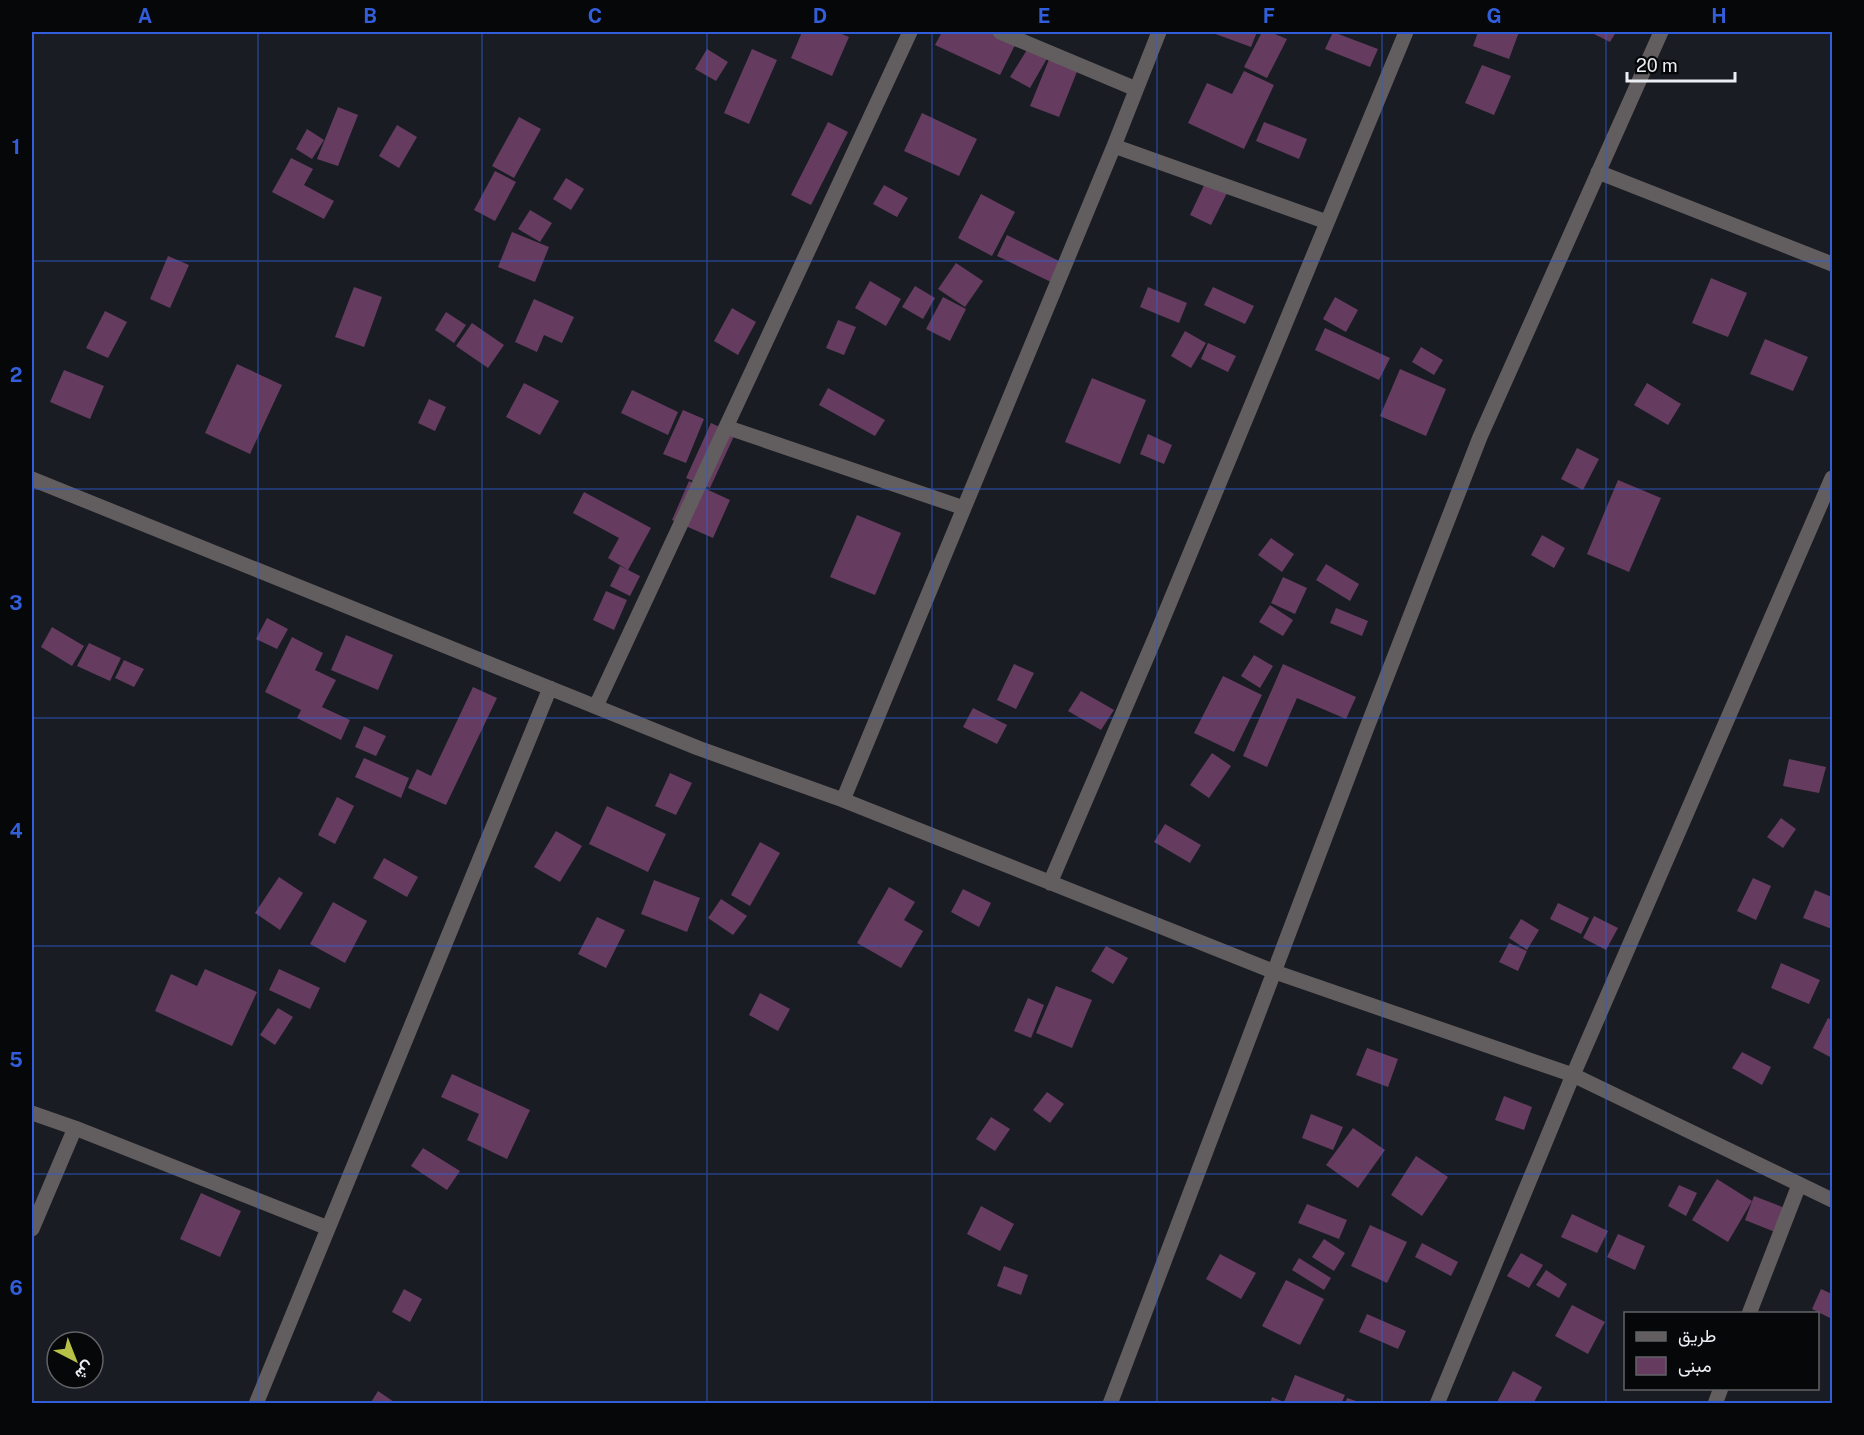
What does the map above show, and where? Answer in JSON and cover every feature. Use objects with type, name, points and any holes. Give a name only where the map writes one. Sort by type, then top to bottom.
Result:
[{"type":"street","points":[[596,706],[910,32]]},
{"type":"street","points":[[1000,32],[1136,89]]},
{"type":"street","points":[[843,800],[1159,32]]},
{"type":"street","points":[[1050,882],[1155,638],[1406,32]]},
{"type":"street","points":[[1110,1404],[1368,724],[1480,437],[1661,32]]},
{"type":"street","points":[[1114,146],[1327,222]]},
{"type":"street","points":[[1598,172],[1833,264]]},
{"type":"street","points":[[726,427],[964,508]]},
{"type":"street","points":[[1437,1404],[1573,1075],[1833,478]]},
{"type":"street","points":[[32,479],[698,748],[843,800],[1275,972],[1573,1075],[1833,1200]]},
{"type":"street","points":[[256,1404],[550,688]]},
{"type":"street","points":[[32,1113],[328,1228]]},
{"type":"street","points":[[32,1229],[75,1128]]},
{"type":"street","points":[[1750,1312],[1799,1185]]},
{"type":"street","points":[[1715,1404],[1721,1390]]},
{"type":"building","points":[[802,32],[837,32],[849,37],[832,76],[791,58]]},
{"type":"building","points":[[942,32],[1002,32],[1018,39],[1000,75],[935,45]]},
{"type":"building","points":[[1210,32],[1257,32],[1251,47]]},
{"type":"building","points":[[1262,32],[1270,32],[1287,39],[1267,78],[1244,67]]},
{"type":"building","points":[[1333,32],[1378,49],[1370,67],[1325,49]]},
{"type":"building","points":[[1478,32],[1519,32],[1509,59],[1473,46]]},
{"type":"building","points":[[1590,32],[1616,32],[1610,42]]},
{"type":"building","points":[[1030,45],[1049,55],[1030,88],[1010,77]]},
{"type":"building","points":[[707,49],[728,62],[716,81],[695,69]]},
{"type":"building","points":[[752,49],[777,60],[749,124],[724,113]]},
{"type":"building","points":[[1050,57],[1078,69],[1059,117],[1030,106]]},
{"type":"building","points":[[1482,65],[1511,76],[1494,115],[1465,103]]},
{"type":"building","points":[[1244,71],[1274,85],[1244,149],[1188,123],[1207,83],[1232,94]]},
{"type":"building","points":[[338,107],[358,115],[338,166],[317,159]]},
{"type":"building","points":[[922,113],[977,139],[959,176],[904,151]]},
{"type":"building","points":[[519,117],[541,129],[514,178],[492,166]]},
{"type":"building","points":[[828,122],[848,132],[811,205],[791,195]]},
{"type":"building","points":[[1264,122],[1307,139],[1299,159],[1256,141]]},
{"type":"building","points":[[397,125],[417,137],[399,168],[379,156]]},
{"type":"building","points":[[307,129],[324,140],[312,159],[296,149]]},
{"type":"building","points":[[291,158],[313,169],[304,185],[334,201],[324,219],[272,192]]},
{"type":"building","points":[[495,171],[516,182],[495,221],[474,210]]},
{"type":"building","points":[[1208,177],[1230,187],[1211,225],[1190,215]]},
{"type":"building","points":[[566,178],[584,189],[571,210],[553,199]]},
{"type":"building","points":[[884,185],[908,198],[897,217],[873,204]]},
{"type":"building","points":[[981,194],[1015,212],[992,256],[958,238]]},
{"type":"building","points":[[530,210],[552,223],[540,242],[518,229]]},
{"type":"building","points":[[512,232],[549,247],[535,282],[498,267]]},
{"type":"building","points":[[1007,235],[1061,262],[1051,282],[997,256]]},
{"type":"building","points":[[168,256],[189,265],[170,308],[150,299]]},
{"type":"building","points":[[956,263],[983,281],[965,307],[938,289]]},
{"type":"building","points":[[1711,278],[1747,293],[1728,337],[1692,323]]},
{"type":"building","points":[[870,281],[901,299],[886,326],[855,308]]},
{"type":"building","points":[[915,286],[935,298],[923,319],[902,307]]},
{"type":"building","points":[[354,287],[382,297],[364,347],[335,337]]},
{"type":"building","points":[[1148,287],[1187,303],[1179,323],[1140,307]]},
{"type":"building","points":[[1213,287],[1254,306],[1245,324],[1204,305]]},
{"type":"building","points":[[943,297],[966,309],[950,341],[926,329]]},
{"type":"building","points":[[1335,297],[1358,310],[1346,332],[1323,319]]},
{"type":"building","points":[[534,299],[574,317],[562,343],[544,335],[537,352],[515,342]]},
{"type":"building","points":[[732,308],[756,322],[738,355],[714,341]]},
{"type":"building","points":[[105,311],[127,322],[108,358],[86,348]]},
{"type":"building","points":[[446,312],[466,325],[454,343],[435,330]]},
{"type":"building","points":[[838,320],[856,327],[844,355],[826,348]]},
{"type":"building","points":[[472,323],[504,345],[488,368],[456,346]]},
{"type":"building","points":[[1325,328],[1390,358],[1379,380],[1315,350]]},
{"type":"building","points":[[1185,331],[1206,343],[1191,368],[1171,356]]},
{"type":"building","points":[[1765,339],[1808,357],[1793,391],[1750,374]]},
{"type":"building","points":[[1208,343],[1236,356],[1228,372],[1201,359]]},
{"type":"building","points":[[1421,347],[1443,360],[1434,375],[1412,362]]},
{"type":"building","points":[[237,364],[282,385],[250,454],[205,433]]},
{"type":"building","points":[[1400,369],[1446,389],[1426,436],[1380,416]]},
{"type":"building","points":[[64,370],[104,386],[90,419],[50,402]]},
{"type":"building","points":[[1092,378],[1146,400],[1120,464],[1065,442]]},
{"type":"building","points":[[524,383],[559,401],[540,435],[506,417]]},
{"type":"building","points":[[1647,383],[1681,404],[1668,425],[1634,405]]},
{"type":"building","points":[[828,388],[885,420],[875,436],[819,405]]},
{"type":"building","points":[[632,390],[678,412],[668,435],[621,413]]},
{"type":"building","points":[[429,399],[446,407],[435,431],[418,423]]},
{"type":"building","points":[[683,410],[704,419],[686,463],[663,454]]},
{"type":"building","points":[[711,423],[735,434],[710,488],[686,478]]},
{"type":"building","points":[[1148,434],[1172,445],[1164,464],[1140,454]]},
{"type":"building","points":[[1577,448],[1599,459],[1583,490],[1561,479]]},
{"type":"building","points":[[1618,480],[1661,498],[1629,572],[1587,554]]},
{"type":"building","points":[[689,481],[730,500],[713,538],[672,520]]},
{"type":"building","points":[[584,492],[651,528],[628,570],[608,558],[619,538],[573,513]]},
{"type":"building","points":[[857,515],[901,533],[875,595],[830,577]]},
{"type":"building","points":[[1542,535],[1565,548],[1554,568],[1531,555]]},
{"type":"building","points":[[1271,538],[1294,554],[1282,572],[1258,555]]},
{"type":"building","points":[[1326,564],[1359,584],[1350,601],[1316,580]]},
{"type":"building","points":[[620,566],[640,576],[630,596],[610,586]]},
{"type":"building","points":[[1283,577],[1307,588],[1295,614],[1271,603]]},
{"type":"building","points":[[606,591],[627,600],[614,630],[593,620]]},
{"type":"building","points":[[1270,605],[1293,620],[1283,636],[1259,622]]},
{"type":"building","points":[[1336,608],[1368,621],[1362,636],[1330,623]]},
{"type":"building","points":[[267,618],[288,629],[277,649],[256,639]]},
{"type":"building","points":[[52,627],[84,646],[72,666],[41,647]]},
{"type":"building","points":[[346,635],[393,655],[378,690],[331,670]]},
{"type":"building","points":[[292,637],[323,653],[315,670],[336,680],[322,707],[350,720],[341,740],[297,718],[301,710],[265,692]]},
{"type":"building","points":[[89,643],[121,658],[110,681],[77,666]]},
{"type":"building","points":[[1254,655],[1273,666],[1260,688],[1241,676]]},
{"type":"building","points":[[124,660],[144,669],[134,687],[115,678]]},
{"type":"building","points":[[1014,664],[1034,673],[1016,709],[997,700]]},
{"type":"building","points":[[1283,664],[1356,697],[1346,719],[1297,698],[1267,767],[1243,756]]},
{"type":"building","points":[[1223,676],[1262,695],[1234,752],[1194,733]]},
{"type":"building","points":[[473,687],[497,698],[446,805],[408,788],[417,769],[431,776]]},
{"type":"building","points":[[1081,691],[1114,710],[1101,730],[1068,711]]},
{"type":"building","points":[[973,708],[1007,725],[997,744],[963,727]]},
{"type":"building","points":[[364,726],[386,736],[376,756],[355,747]]},
{"type":"building","points":[[1212,753],[1231,766],[1209,798],[1190,785]]},
{"type":"building","points":[[364,758],[409,778],[401,798],[355,777]]},
{"type":"building","points":[[1789,759],[1826,767],[1819,793],[1783,786]]},
{"type":"building","points":[[670,773],[692,783],[676,815],[655,806]]},
{"type":"building","points":[[337,797],[354,806],[335,844],[318,835]]},
{"type":"building","points":[[607,806],[666,834],[648,872],[589,844]]},
{"type":"building","points":[[1781,818],[1796,829],[1783,848],[1767,837]]},
{"type":"building","points":[[1165,824],[1201,845],[1190,863],[1154,842]]},
{"type":"building","points":[[556,831],[582,846],[560,882],[534,867]]},
{"type":"building","points":[[760,842],[780,853],[750,906],[731,895]]},
{"type":"building","points":[[384,858],[418,877],[407,897],[373,878]]},
{"type":"building","points":[[279,877],[303,893],[280,930],[255,913]]},
{"type":"building","points":[[1753,878],[1771,886],[1756,920],[1737,911]]},
{"type":"building","points":[[654,880],[700,898],[687,932],[641,914]]},
{"type":"building","points":[[889,887],[915,902],[904,920],[923,931],[901,968],[857,943]]},
{"type":"building","points":[[963,889],[991,903],[979,927],[951,912]]},
{"type":"building","points":[[1815,890],[1832,897],[1832,929],[1803,918]]},
{"type":"building","points":[[721,899],[747,916],[733,935],[708,918]]},
{"type":"building","points":[[333,902],[367,921],[345,963],[310,944]]},
{"type":"building","points":[[1558,903],[1589,918],[1581,934],[1550,919]]},
{"type":"building","points":[[1594,916],[1618,928],[1606,950],[1583,938]]},
{"type":"building","points":[[597,917],[625,930],[606,968],[578,954]]},
{"type":"building","points":[[1521,919],[1539,930],[1527,950],[1509,938]]},
{"type":"building","points":[[1509,943],[1527,951],[1518,971],[1499,962]]},
{"type":"building","points":[[1106,946],[1128,958],[1113,984],[1091,971]]},
{"type":"building","points":[[1781,963],[1820,980],[1809,1004],[1771,988]]},
{"type":"building","points":[[205,969],[257,992],[232,1046],[155,1011],[171,974],[197,986]]},
{"type":"building","points":[[279,969],[320,988],[310,1009],[269,990]]},
{"type":"building","points":[[1056,986],[1092,1000],[1072,1048],[1036,1033]]},
{"type":"building","points":[[760,993],[790,1009],[778,1031],[749,1015]]},
{"type":"building","points":[[1028,998],[1044,1005],[1031,1038],[1014,1031]]},
{"type":"building","points":[[278,1008],[293,1017],[275,1045],[260,1035]]},
{"type":"building","points":[[1828,1018],[1832,1020],[1832,1058],[1813,1048]]},
{"type":"building","points":[[1367,1048],[1398,1059],[1388,1087],[1356,1075]]},
{"type":"building","points":[[1742,1052],[1771,1067],[1762,1085],[1732,1068]]},
{"type":"building","points":[[452,1074],[530,1110],[507,1159],[467,1140],[479,1114],[441,1097]]},
{"type":"building","points":[[1047,1092],[1064,1104],[1050,1123],[1033,1110]]},
{"type":"building","points":[[1504,1096],[1532,1107],[1524,1130],[1495,1120]]},
{"type":"building","points":[[1311,1114],[1343,1127],[1333,1150],[1302,1138]]},
{"type":"building","points":[[991,1117],[1010,1129],[995,1151],[976,1139]]},
{"type":"building","points":[[1353,1128],[1385,1150],[1358,1188],[1326,1165]]},
{"type":"building","points":[[423,1148],[460,1171],[447,1190],[411,1166]]},
{"type":"building","points":[[1416,1156],[1448,1177],[1422,1216],[1391,1195]]},
{"type":"building","points":[[1717,1179],[1752,1201],[1728,1242],[1692,1220]]},
{"type":"building","points":[[1679,1185],[1697,1193],[1686,1216],[1668,1206]]},
{"type":"building","points":[[201,1193],[241,1211],[220,1257],[180,1239]]},
{"type":"building","points":[[1754,1196],[1790,1210],[1780,1234],[1745,1220]]},
{"type":"building","points":[[1307,1204],[1347,1220],[1339,1239],[1298,1223]]},
{"type":"building","points":[[981,1206],[1014,1224],[1000,1251],[967,1234]]},
{"type":"building","points":[[1572,1214],[1608,1231],[1597,1253],[1561,1237]]},
{"type":"building","points":[[1370,1225],[1407,1242],[1387,1283],[1351,1266]]},
{"type":"building","points":[[1618,1234],[1645,1246],[1635,1270],[1607,1257]]},
{"type":"building","points":[[1324,1239],[1345,1253],[1334,1271],[1312,1257]]},
{"type":"building","points":[[1422,1243],[1458,1262],[1451,1276],[1415,1257]]},
{"type":"building","points":[[1521,1253],[1543,1265],[1529,1288],[1507,1276]]},
{"type":"building","points":[[1220,1254],[1256,1273],[1241,1299],[1206,1279]]},
{"type":"building","points":[[1299,1258],[1331,1278],[1324,1290],[1292,1270]]},
{"type":"building","points":[[1004,1266],[1028,1275],[1021,1295],[997,1286]]},
{"type":"building","points":[[1546,1270],[1567,1284],[1559,1298],[1536,1285]]},
{"type":"building","points":[[1286,1280],[1324,1299],[1300,1345],[1262,1326]]},
{"type":"building","points":[[404,1289],[422,1299],[410,1322],[392,1312]]},
{"type":"building","points":[[1821,1289],[1832,1294],[1832,1319],[1812,1309]]},
{"type":"building","points":[[1572,1305],[1605,1322],[1588,1354],[1555,1336]]},
{"type":"building","points":[[1367,1314],[1406,1331],[1398,1349],[1359,1332]]},
{"type":"building","points":[[1513,1371],[1542,1387],[1533,1404],[1496,1404]]},
{"type":"building","points":[[1295,1375],[1345,1395],[1341,1404],[1270,1404],[1272,1397],[1284,1402]]},
{"type":"building","points":[[378,1391],[397,1404],[370,1404]]},
{"type":"building","points":[[1347,1398],[1362,1403],[1362,1404],[1345,1404]]}]
